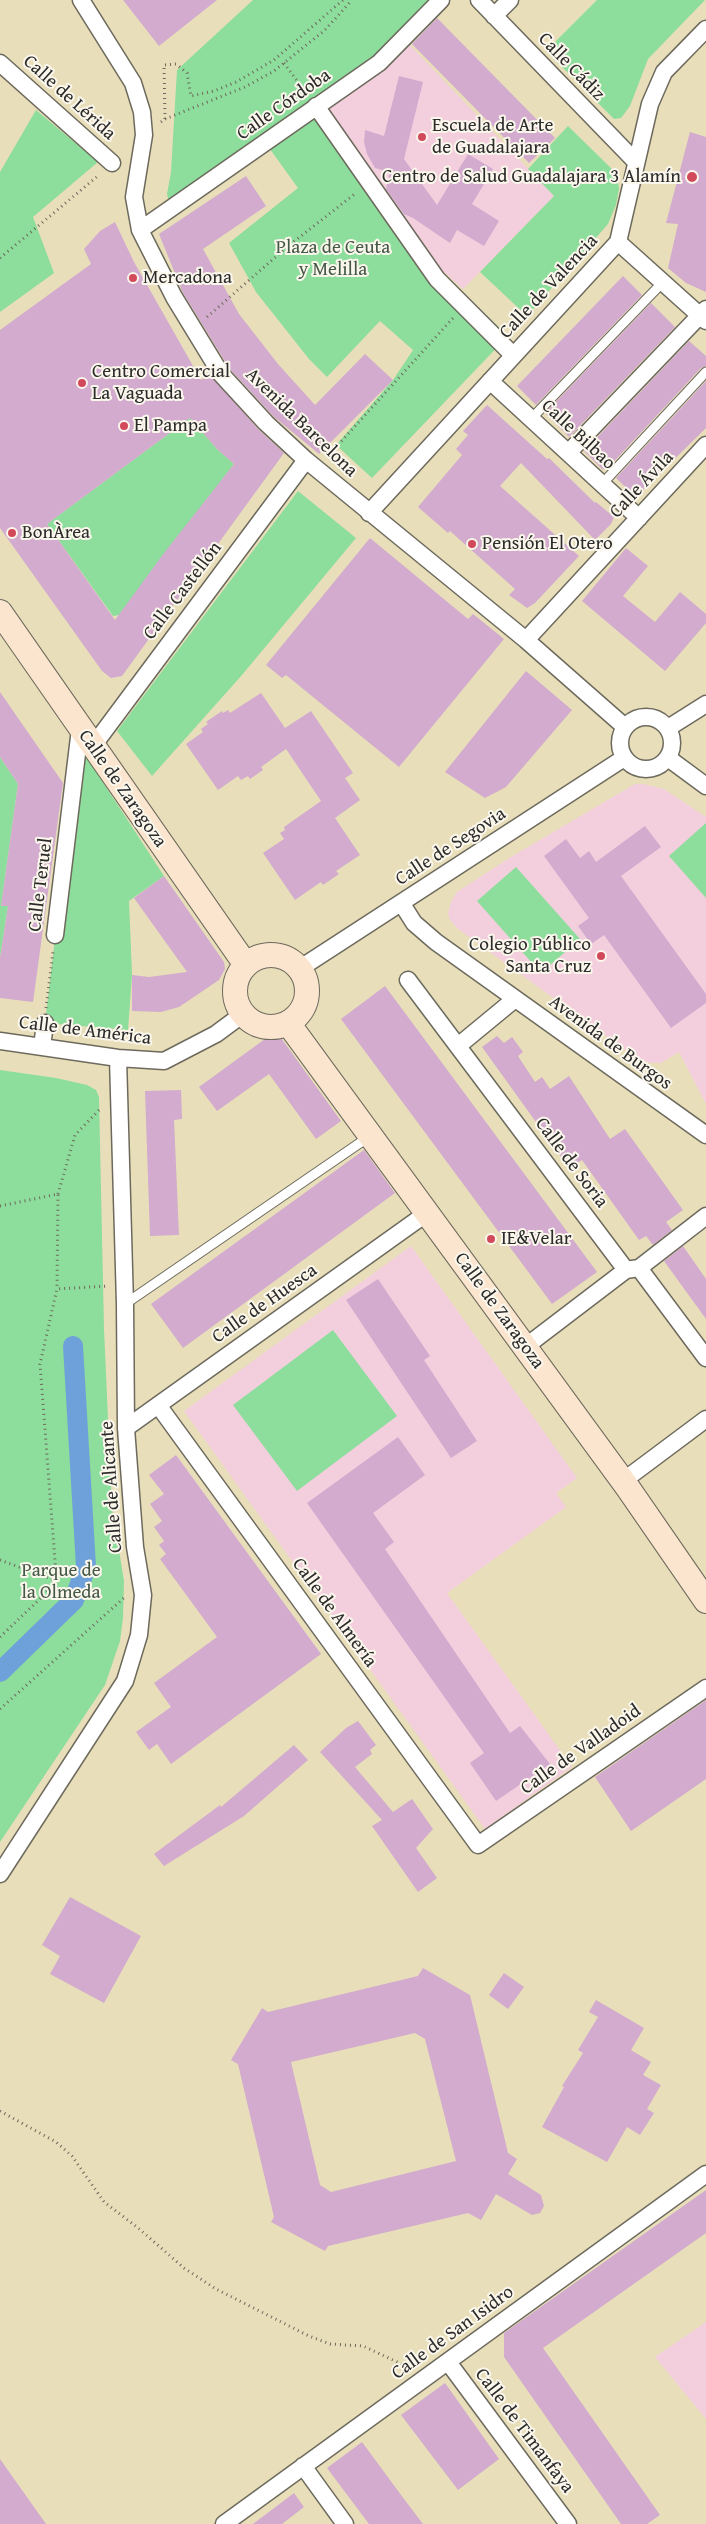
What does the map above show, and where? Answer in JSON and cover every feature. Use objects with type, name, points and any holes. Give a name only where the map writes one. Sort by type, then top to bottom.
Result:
[{"type":"street","name":"Avenida Barcelona","points":[[81,0],[132,83],[142,112],[144,135],[134,197],[140,230],[174,297],[221,374],[266,423],[311,464],[526,640],[625,727]]},
{"type":"street","name":"Calle Córdoba","points":[[140,230],[379,63],[440,0]]},
{"type":"street","name":"Calle Cádiz","points":[[480,0],[635,161]]},
{"type":"street","points":[[494,16],[510,0]]},
{"type":"street","name":"Calle de Valencia","points":[[369,513],[618,242],[635,161],[650,104],[664,72],[706,29]]},
{"type":"street","name":"Calle de Lérida","points":[[0,63],[112,163]]},
{"type":"street","points":[[316,106],[437,280],[513,355]]},
{"type":"street","points":[[568,453],[704,315],[662,282],[618,242]]},
{"type":"street","name":"Calle Bilbao","points":[[490,381],[639,518]]},
{"type":"street","name":"Calle Ávila","points":[[526,640],[706,445]]},
{"type":"street","name":"Calle Castellón","points":[[86,737],[311,464]]},
{"type":"street","name":"Calle de Zaragoza","points":[[0,612],[246,965]]},
{"type":"street","points":[[668,728],[706,704]]},
{"type":"street","points":[[648,716],[661,721],[668,728],[672,738],[672,746],[668,758],[658,767],[646,770],[631,765],[624,758],[620,748],[621,735],[625,727],[640,717],[648,716]]},
{"type":"street","name":"Calle Teruel","points":[[55,935],[86,737]]},
{"type":"street","name":"Calle de Segovia","points":[[299,969],[402,904],[624,758]]},
{"type":"street","points":[[668,758],[706,786]]},
{"type":"street","name":"Avenida de Burgos","points":[[402,904],[414,923],[436,942],[646,1094],[706,1135]]},
{"type":"street","points":[[274,955],[288,959],[299,969],[306,983],[306,998],[300,1013],[288,1023],[277,1027],[264,1027],[253,1022],[243,1014],[237,1003],[235,989],[239,976],[246,965],[259,957],[274,955]]},
{"type":"street","name":"Calle de Soria","points":[[408,980],[633,1269],[706,1358]]},
{"type":"street","points":[[458,1046],[515,999]]},
{"type":"street","name":"Calle de América","points":[[0,1041],[118,1058],[164,1060],[216,1034],[243,1014]]},
{"type":"street","points":[[42,1047],[45,1023]]},
{"type":"street","name":"Calle de Zaragoza","points":[[288,1023],[623,1481],[706,1601]]},
{"type":"street","name":"Calle de Alicante","points":[[0,1874],[125,1681],[138,1635],[143,1595],[135,1547],[126,1428],[125,1304],[118,1058]]},
{"type":"street","name":"Calle de Huesca","points":[[126,1428],[427,1213]]},
{"type":"street","points":[[525,1347],[633,1269],[704,1221]]},
{"type":"street","name":"Calle de Almería","points":[[158,1405],[478,1845]]},
{"type":"street","points":[[623,1481],[706,1420]]},
{"type":"street","name":"Calle de Valladoid","points":[[478,1845],[706,1688]]},
{"type":"street","name":"Calle de San Isidro","points":[[224,2524],[706,2174]]},
{"type":"street","name":"Calle de Timanfaya","points":[[448,2362],[568,2524]]},
{"type":"street","points":[[304,2466],[345,2524]]},
{"type":"lane","points":[[531,419],[662,282]]},
{"type":"lane","points":[[602,484],[706,372]]},
{"type":"lane","points":[[125,1304],[371,1135]]},
{"type":"path","points":[[170,63],[176,64],[187,73],[191,96],[214,91],[236,82],[274,60],[343,0]]},
{"type":"path","points":[[165,119],[245,87],[284,63],[325,30],[352,0]]},
{"type":"path","points":[[284,63],[316,106]]},
{"type":"path","points":[[193,328],[287,247],[370,183]]},
{"type":"path","points":[[311,464],[464,307]]},
{"type":"path","name":"Calle Teruel","points":[[45,1023],[55,935]]},
{"type":"path","points":[[0,1637],[44,1595],[56,1574],[40,1364],[57,1289],[58,1194],[75,1135],[102,1107],[118,1104]]},
{"type":"path","points":[[0,1206],[58,1194]]},
{"type":"path","points":[[57,1289],[124,1286]]},
{"type":"path","points":[[0,1560],[54,1580]]},
{"type":"path","points":[[0,1709],[141,1583]]},
{"type":"path","points":[[0,2111],[56,2142],[72,2156],[104,2202],[137,2227],[184,2268],[216,2289],[309,2336],[330,2344],[362,2346],[429,2376]]},
{"type":"shaded area","name":"Escuela de Arte de Guadalajara","points":[[408,43],[554,196],[463,289],[443,271],[381,189],[326,106]]},
{"type":"shaded area","name":"Colegio Público Santa Cruz","points":[[635,784],[664,789],[706,817],[706,1104],[679,1052],[661,1063],[650,1063],[631,1054],[458,929],[450,920],[448,914],[451,902],[457,892],[511,857]]},
{"type":"shaded area","points":[[411,1246],[577,1478],[556,1493],[566,1507],[447,1593],[572,1767],[485,1829],[184,1411]]},
{"type":"shaded area","points":[[706,2322],[706,2419],[655,2357]]},
{"type":"green space","points":[[253,0],[435,0],[366,66],[169,202],[167,194],[171,172],[177,70]]},
{"type":"green space","points":[[597,0],[705,0],[648,59],[630,106],[621,118],[614,119],[546,51]]},
{"type":"green space","name":"Plaza de Ceuta y Melilla","points":[[324,109],[442,273],[508,336],[372,478],[336,445],[393,380],[413,350],[380,321],[327,377],[309,359],[256,292],[229,243],[298,188],[267,145]]},
{"type":"green space","points":[[36,110],[98,162],[33,217],[54,273],[0,312],[0,172]]},
{"type":"green space","points":[[568,126],[617,174],[619,189],[616,205],[608,224],[527,316],[480,272],[554,196],[528,169]]},
{"type":"green space","points":[[190,418],[217,449],[234,464],[119,615],[113,616],[47,524]]},
{"type":"green space","points":[[298,491],[356,538],[242,675],[152,776],[117,731]]},
{"type":"green space","points":[[78,744],[164,876],[129,901],[132,975],[128,1030],[45,1023]]},
{"type":"green space","points":[[0,757],[18,784],[1,906],[8,906],[0,958]]},
{"type":"green space","points":[[706,823],[706,898],[669,856]]},
{"type":"green space","points":[[516,867],[580,939],[541,973],[477,901]]},
{"type":"green space","name":"Parque de la Olmeda","points":[[0,1070],[56,1078],[87,1085],[96,1090],[99,1097],[104,1329],[112,1508],[124,1581],[120,1641],[105,1685],[0,1842]]},
{"type":"green space","points":[[333,1330],[397,1416],[297,1491],[233,1405]]},
{"type":"building","points":[[123,0],[217,0],[159,46]]},
{"type":"building","points":[[437,18],[555,138],[529,163],[412,44]]},
{"type":"building","points":[[399,76],[423,82],[404,159],[437,205],[468,154],[493,169],[472,204],[499,221],[484,246],[457,230],[450,243],[404,214],[386,189],[390,172],[375,168],[367,154],[364,142],[365,130],[384,136]]},
{"type":"building","name":"Centro de Salud Guadalajara 3 Alamín","points":[[690,132],[706,137],[706,292],[686,283],[668,268],[678,224],[666,223]]},
{"type":"building","points":[[246,176],[266,206],[203,249],[239,314],[278,364],[315,405],[365,354],[393,380],[319,454],[273,416],[229,368],[183,293],[159,234]]},
{"type":"building","points":[[115,222],[134,262],[201,380],[210,375],[259,430],[284,453],[122,676],[111,678],[102,671],[0,528],[0,330],[91,264],[84,249],[100,231]],"holes":[[[190,418],[217,449],[234,464],[164,553],[115,620],[47,524]]]},
{"type":"building","points":[[623,276],[642,295],[536,405],[517,386]]},
{"type":"building","points":[[651,303],[675,327],[569,437],[545,413]]},
{"type":"building","points":[[689,341],[706,356],[706,366],[701,368],[607,469],[606,467],[603,470],[584,451]]},
{"type":"building","points":[[706,381],[706,428],[636,497],[616,478]]},
{"type":"building","points":[[487,405],[547,459],[549,458],[595,503],[614,517],[611,524],[595,540],[521,463],[500,486],[579,556],[535,603],[527,608],[509,595],[515,589],[450,531],[448,533],[418,507],[462,455],[456,449],[468,435],[463,431]]},
{"type":"building","points":[[370,538],[468,619],[473,614],[504,639],[399,767],[286,675],[282,678],[266,665]]},
{"type":"building","points":[[626,548],[648,566],[623,596],[655,622],[680,592],[706,614],[706,623],[665,671],[582,601]]},
{"type":"building","points":[[526,671],[572,710],[506,787],[485,798],[445,772]]},
{"type":"building","points":[[0,692],[63,783],[33,1002],[0,998],[0,958],[8,906],[1,906],[18,784],[0,757]]},
{"type":"building","points":[[261,693],[285,728],[311,711],[353,773],[345,778],[360,800],[335,818],[360,855],[336,871],[339,874],[323,885],[321,882],[295,900],[263,853],[284,839],[280,833],[285,830],[284,827],[321,801],[286,749],[261,767],[263,770],[250,779],[248,776],[241,780],[238,776],[218,790],[186,744],[203,732],[201,729],[208,724],[206,722],[222,711],[223,713],[228,710],[230,713]]},
{"type":"building","points":[[645,826],[661,847],[621,876],[706,994],[706,1003],[671,1028],[604,935],[591,944],[578,926],[589,918],[544,856],[566,839],[580,858],[589,851],[596,862]]},
{"type":"building","points":[[164,876],[224,962],[225,969],[219,980],[179,1007],[161,1012],[132,1011],[132,975],[149,977],[187,972],[134,898]]},
{"type":"building","points":[[385,986],[597,1272],[552,1304],[341,1019]]},
{"type":"building","points":[[276,1031],[341,1121],[316,1139],[269,1074],[217,1111],[199,1087]]},
{"type":"building","points":[[497,1036],[504,1043],[512,1037],[523,1052],[518,1056],[535,1082],[542,1077],[550,1089],[569,1076],[610,1139],[625,1129],[683,1210],[666,1222],[672,1230],[653,1245],[646,1236],[639,1240],[582,1160],[569,1168],[482,1047]]},
{"type":"building","points":[[181,1090],[182,1119],[174,1120],[179,1235],[150,1236],[145,1091]]},
{"type":"building","points":[[364,1150],[395,1193],[183,1348],[151,1304]]},
{"type":"building","points":[[683,1246],[706,1279],[706,1319],[664,1261]]},
{"type":"building","points":[[378,1279],[430,1356],[424,1360],[477,1441],[451,1458],[346,1300]]},
{"type":"building","points":[[398,1437],[425,1475],[373,1513],[394,1542],[385,1549],[510,1733],[520,1726],[550,1764],[496,1801],[470,1763],[484,1753],[307,1503]]},
{"type":"building","points":[[176,1455],[321,1654],[171,1764],[157,1744],[149,1750],[136,1732],[171,1707],[154,1683],[217,1637],[160,1559],[166,1554],[159,1545],[164,1541],[154,1527],[162,1521],[150,1504],[164,1494],[149,1475]]},
{"type":"building","points":[[706,1700],[706,1779],[631,1831],[595,1777]]},
{"type":"building","points":[[358,1721],[376,1745],[370,1750],[372,1754],[355,1767],[393,1812],[412,1799],[433,1829],[416,1848],[437,1878],[418,1892],[372,1826],[382,1820],[320,1752],[346,1728]]},
{"type":"building","points":[[294,1745],[308,1760],[244,1816],[164,1866],[154,1854],[220,1805],[221,1807]]},
{"type":"building","points":[[70,1897],[141,1936],[104,2003],[50,1974],[60,1956],[42,1945]]},
{"type":"building","points":[[423,1968],[470,1995],[508,2153],[517,2159],[508,2174],[541,2195],[544,2206],[540,2213],[532,2215],[496,2194],[481,2220],[468,2213],[328,2246],[325,2251],[271,2222],[274,2217],[238,2064],[231,2060],[262,2008],[268,2012],[418,1976]],"holes":[[[415,2033],[425,2039],[456,2161],[331,2192],[320,2185],[291,2062]]]},
{"type":"building","points":[[504,1973],[524,1987],[508,2009],[489,1995]]},
{"type":"building","points":[[596,2000],[644,2028],[631,2050],[651,2062],[643,2075],[661,2085],[647,2109],[654,2113],[640,2135],[627,2127],[607,2162],[542,2127],[564,2087],[562,2086],[583,2053],[578,2050],[598,2017],[589,2012]]},
{"type":"building","points":[[706,2190],[706,2233],[543,2348],[660,2515],[647,2524],[621,2524],[504,2357],[504,2333]]},
{"type":"building","points":[[445,2383],[499,2459],[458,2490],[401,2415]]},
{"type":"building","points":[[362,2442],[423,2524],[369,2524],[327,2468]]},
{"type":"building","points":[[0,2459],[46,2524],[0,2524]]},
{"type":"building","points":[[294,2493],[304,2507],[282,2524],[253,2524]]},
{"type":"waterway","points":[[0,1672],[74,1600],[86,1567],[73,1346]]},
{"type":"place","name":"Escuela de Arte de Guadalajara","points":[[422,137]]},
{"type":"place","name":"Centro de Salud Guadalajara 3 Alamín","points":[[692,177]]},
{"type":"place","name":"Mercadona","points":[[133,278]]},
{"type":"place","name":"Centro Comercial La Vaguada","points":[[82,383]]},
{"type":"place","name":"El Pampa","points":[[124,426]]},
{"type":"place","name":"BonÀrea","points":[[12,533]]},
{"type":"place","name":"Pensión El Otero","points":[[472,544]]},
{"type":"place","name":"Colegio Público Santa Cruz","points":[[601,956]]},
{"type":"place","name":"IE&Velar","points":[[491,1239]]}]
